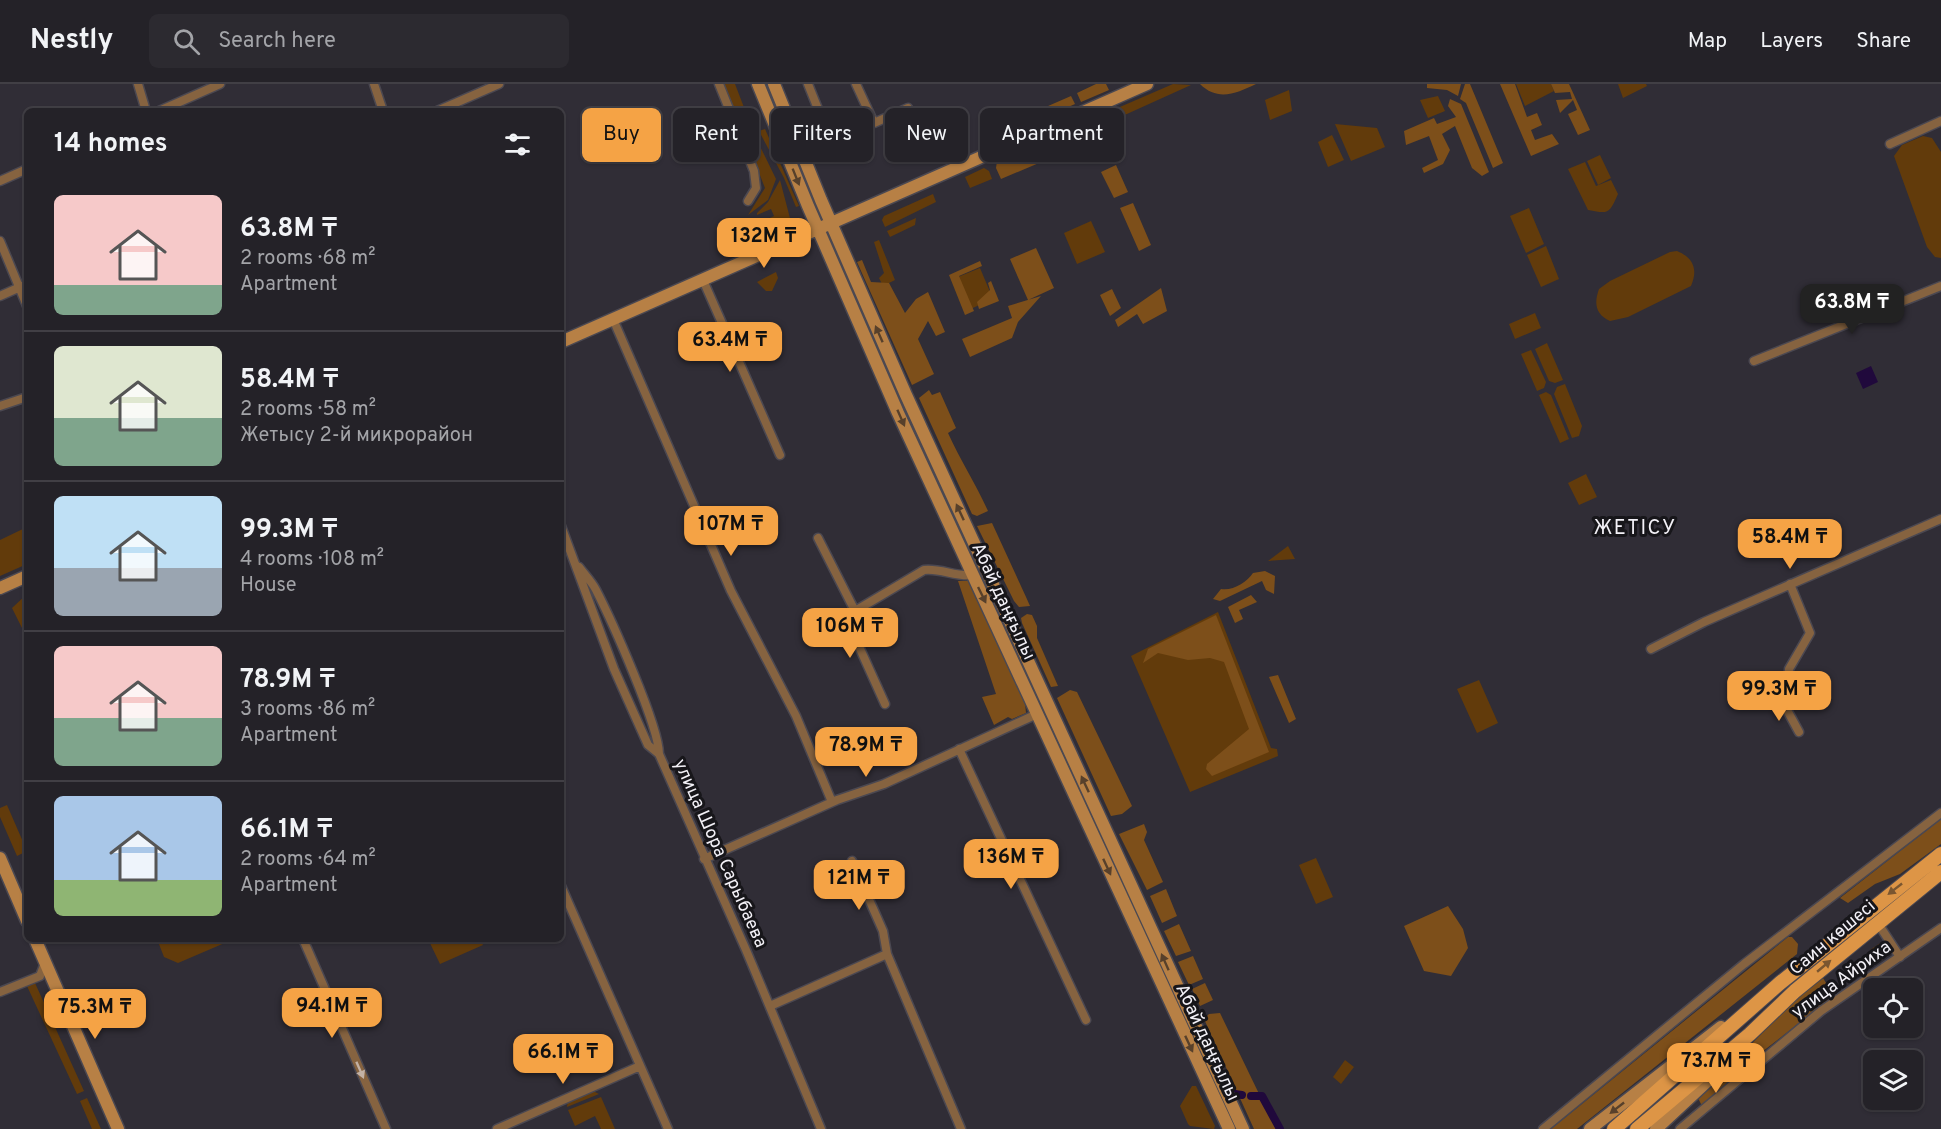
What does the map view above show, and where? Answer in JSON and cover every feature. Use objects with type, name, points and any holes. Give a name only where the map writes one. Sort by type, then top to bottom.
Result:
[{"type":"main road","name":"Абай даңғылы","points":[[758,84],[818,229],[972,575],[1229,1129]]},
{"type":"main road","name":"Абай даңғылы","points":[[774,84],[831,224],[926,439],[1243,1129]]},
{"type":"main road","points":[[564,341],[1147,84]]},
{"type":"main road","points":[[0,588],[24,577]]},
{"type":"main road","name":"Саин көшесі","points":[[1590,1129],[1941,854]]},
{"type":"main road","points":[[0,858],[24,914]]},
{"type":"main road","name":"Саин көшесі","points":[[1637,1129],[1750,1034],[1795,991],[1941,872]]},
{"type":"main road","points":[[36,942],[118,1129]]},
{"type":"main road","name":"Саин көшесі","points":[[1614,1129],[1780,982]]},
{"type":"main road","name":"Саин көшесі","points":[[1656,1129],[1716,1074],[1750,1034]]},
{"type":"street","points":[[138,84],[145,108]]},
{"type":"street","points":[[166,108],[220,84]]},
{"type":"street","points":[[374,84],[382,108]]},
{"type":"street","points":[[444,108],[499,84]]},
{"type":"street","points":[[719,84],[754,171],[756,188],[748,201]]},
{"type":"street","points":[[808,84],[818,108]]},
{"type":"street","points":[[856,84],[874,123],[885,118]]},
{"type":"street","points":[[1890,144],[1941,121]]},
{"type":"street","points":[[0,181],[24,170]]},
{"type":"street","points":[[0,241],[24,286],[0,297]]},
{"type":"street","points":[[703,280],[780,455]]},
{"type":"street","points":[[1754,361],[1941,286]]},
{"type":"street","points":[[613,319],[731,591],[796,716],[832,802]]},
{"type":"street","points":[[0,406],[24,398]]},
{"type":"street","points":[[1651,649],[1790,584],[1941,519]]},
{"type":"street","name":"улица Шора Сарыбаева","points":[[564,533],[614,669],[648,745],[659,754],[770,1006],[821,1129]]},
{"type":"street","points":[[818,538],[855,612]]},
{"type":"street","points":[[577,565],[595,588],[659,742],[659,754]]},
{"type":"street","points":[[885,704],[852,631],[851,621],[855,612],[924,570],[935,568],[962,576],[972,575]]},
{"type":"street","points":[[1790,584],[1810,633],[1790,665],[1787,710],[1799,732]]},
{"type":"street","points":[[704,859],[832,802],[869,791],[1037,714]]},
{"type":"street","points":[[959,749],[1086,1020]]},
{"type":"street","points":[[1543,1129],[1752,958],[1941,813]]},
{"type":"street","points":[[852,861],[883,931],[887,954],[961,1129]]},
{"type":"street","points":[[564,893],[668,1129]]},
{"type":"street","points":[[1877,922],[1900,957]]},
{"type":"street","name":"улица Айриха","points":[[1680,1129],[1821,1011],[1941,928]]},
{"type":"street","points":[[304,942],[386,1129]]},
{"type":"street","points":[[770,1006],[887,954]]},
{"type":"street","points":[[0,992],[40,976],[45,963]]},
{"type":"street","points":[[497,1129],[640,1066]]},
{"type":"shaded area","points":[[724,84],[735,84],[744,108],[733,108]]},
{"type":"shaded area","points":[[1096,84],[1106,84],[1109,90],[1081,102],[1077,93]]},
{"type":"shaded area","points":[[1173,84],[1191,85],[1124,115],[1124,108],[1118,108]]},
{"type":"shaded area","points":[[1200,84],[1256,84],[1235,93],[1221,94],[1207,90]]},
{"type":"shaded area","points":[[1427,84],[1461,84],[1458,96],[1447,90],[1427,88]]},
{"type":"shaded area","points":[[1465,84],[1470,84],[1503,163],[1493,168],[1466,103],[1460,99]]},
{"type":"shaded area","points":[[1500,84],[1515,84],[1527,117],[1537,113],[1542,125],[1531,130],[1535,140],[1552,134],[1559,144],[1531,156]]},
{"type":"shaded area","points":[[1516,84],[1551,84],[1554,91],[1525,106]]},
{"type":"shaded area","points":[[1551,84],[1569,84],[1590,130],[1578,135],[1568,114],[1577,110],[1573,100],[1560,113],[1556,100],[1572,99],[1570,92],[1555,93]]},
{"type":"shaded area","points":[[1618,84],[1646,84],[1647,86],[1623,98]]},
{"type":"shaded area","points":[[1289,90],[1292,111],[1270,120],[1265,100]]},
{"type":"shaded area","points":[[1071,96],[1075,104],[1066,108],[1044,108]]},
{"type":"shaded area","points":[[1438,96],[1445,111],[1428,118],[1420,100]]},
{"type":"shaded area","points":[[1450,99],[1461,104],[1489,172],[1482,176],[1472,168],[1455,126],[1442,134],[1450,150],[1443,164],[1424,173],[1422,168],[1438,160],[1429,136],[1406,145],[1404,131],[1434,118],[1437,124],[1456,117],[1448,106]]},
{"type":"shaded area","points":[[1335,124],[1377,128],[1385,147],[1351,161]]},
{"type":"shaded area","points":[[765,129],[771,143],[771,154],[759,131]]},
{"type":"shaded area","points":[[1332,135],[1344,160],[1328,167],[1318,142]]},
{"type":"shaded area","points":[[1923,136],[1932,138],[1941,152],[1941,258],[1935,257],[1927,247],[1894,156],[1902,145]]},
{"type":"shaded area","points":[[759,144],[776,179],[768,200],[748,215],[765,188],[755,162],[759,162]]},
{"type":"shaded area","points":[[1600,155],[1611,178],[1598,185],[1587,161]]},
{"type":"shaded area","points":[[775,162],[780,162],[799,206],[796,207]]},
{"type":"shaded area","points":[[997,162],[1041,162],[1001,179],[996,168]]},
{"type":"shaded area","points":[[1585,162],[1596,186],[1611,180],[1618,194],[1608,211],[1588,210],[1568,169]]},
{"type":"shaded area","points":[[1116,165],[1128,192],[1114,198],[1101,172]]},
{"type":"shaded area","points":[[984,168],[989,171],[992,179],[970,188],[965,177]]},
{"type":"shaded area","points":[[780,180],[791,222],[761,236],[757,224],[774,216],[771,209],[757,215],[757,213],[768,202]]},
{"type":"shaded area","points":[[933,194],[936,202],[885,227],[882,220],[884,216]]},
{"type":"shaded area","points":[[1133,203],[1151,245],[1139,251],[1120,208]]},
{"type":"shaded area","points":[[1529,208],[1544,244],[1526,253],[1510,216]]},
{"type":"shaded area","points":[[916,218],[915,225],[890,237],[887,231]]},
{"type":"shaded area","points":[[1091,221],[1105,252],[1077,264],[1064,233]]},
{"type":"shaded area","points":[[879,240],[895,280],[883,286],[879,278],[884,273],[874,242]]},
{"type":"shaded area","points":[[1546,246],[1559,279],[1541,287],[1527,255]]},
{"type":"shaded area","points":[[1036,248],[1054,288],[1028,300],[1010,259]]},
{"type":"shaded area","points":[[1677,251],[1687,257],[1693,265],[1694,275],[1691,286],[1628,317],[1610,321],[1601,315],[1596,303],[1599,289],[1610,281],[1670,252]]},
{"type":"shaded area","points":[[862,260],[871,282],[889,283],[905,313],[916,299],[928,292],[945,332],[936,336],[928,321],[918,339],[934,374],[912,385],[857,262]]},
{"type":"shaded area","points":[[980,261],[982,266],[959,276],[974,311],[965,315],[949,275]]},
{"type":"shaded area","points":[[980,268],[993,299],[966,311],[953,279]]},
{"type":"shaded area","points":[[776,272],[778,278],[772,291],[766,291],[757,282]]},
{"type":"shaded area","points":[[991,281],[999,301],[979,309],[977,302],[990,290],[988,283]]},
{"type":"shaded area","points":[[1161,288],[1167,311],[1143,324],[1137,314],[1118,327],[1115,320]]},
{"type":"shaded area","points":[[1112,289],[1121,308],[1110,316],[1100,295]]},
{"type":"shaded area","points":[[1041,296],[1018,322],[1012,338],[970,357],[962,339],[1012,318],[1008,306]]},
{"type":"shaded area","points":[[1535,313],[1541,328],[1515,339],[1509,324]]},
{"type":"shaded area","points":[[1547,343],[1563,380],[1555,383],[1549,381],[1535,349]]},
{"type":"shaded area","points":[[1531,350],[1546,382],[1544,388],[1537,391],[1521,354]]},
{"type":"shaded area","points":[[1871,366],[1878,382],[1863,389],[1856,373]]},
{"type":"shaded area","points":[[1565,384],[1582,426],[1579,436],[1572,438],[1554,394],[1557,387]]},
{"type":"shaded area","points":[[929,390],[932,395],[940,392],[956,428],[948,433],[988,511],[977,516],[972,514],[919,398]]},
{"type":"shaded area","points":[[1546,392],[1551,395],[1569,439],[1560,443],[1539,395]]},
{"type":"shaded area","points":[[1586,474],[1597,497],[1579,505],[1568,483]]},
{"type":"shaded area","points":[[992,523],[1030,606],[1019,607],[1014,601],[977,526]]},
{"type":"shaded area","points":[[24,528],[24,565],[0,576],[0,540]]},
{"type":"shaded area","points":[[1288,546],[1295,559],[1268,561]]},
{"type":"shaded area","points":[[1265,571],[1275,576],[1274,594],[1266,590],[1262,581],[1220,601],[1213,599],[1221,589],[1235,587],[1247,580],[1253,573]]},
{"type":"shaded area","points":[[958,581],[972,581],[1024,693],[1026,713],[1012,719],[1008,717],[994,725],[982,697],[996,694]]},
{"type":"shaded area","points":[[1251,595],[1257,602],[1239,610],[1243,619],[1235,623],[1228,607]]},
{"type":"shaded area","points":[[24,597],[24,632],[12,608]]},
{"type":"shaded area","points":[[1218,612],[1271,748],[1277,749],[1278,756],[1190,792],[1131,656]]},
{"type":"shaded area","points":[[1027,614],[1032,615],[1037,626],[1037,638],[1058,686],[1051,687],[1022,623],[1021,618]]},
{"type":"shaded area","points":[[1216,615],[1269,752],[1212,776],[1206,769],[1207,764],[1249,729],[1224,662],[1210,658],[1188,660],[1158,653],[1143,663],[1148,649]]},
{"type":"shaded area","points":[[1278,675],[1296,719],[1289,723],[1269,677]]},
{"type":"shaded area","points":[[1479,680],[1498,723],[1477,733],[1457,689]]},
{"type":"shaded area","points":[[1070,690],[1077,692],[1132,806],[1122,814],[1111,816],[1057,698]]},
{"type":"shaded area","points":[[7,805],[24,844],[24,852],[17,856],[0,817],[0,808]]},
{"type":"shaded area","points":[[1941,819],[1941,844],[1900,874],[1875,884],[1848,903],[1840,898]]},
{"type":"shaded area","points":[[1144,824],[1147,832],[1144,840],[1163,882],[1147,890],[1119,834]]},
{"type":"shaded area","points":[[1316,858],[1333,897],[1316,904],[1299,865]]},
{"type":"shaded area","points":[[1166,889],[1177,916],[1162,923],[1150,896]]},
{"type":"shaded area","points":[[1448,906],[1463,929],[1468,948],[1451,976],[1424,971],[1404,926]]},
{"type":"shaded area","points":[[1179,924],[1191,951],[1176,956],[1164,931]]},
{"type":"shaded area","points":[[1788,937],[1792,937],[1798,944],[1797,954],[1577,1129],[1551,1129]]},
{"type":"shaded area","points":[[158,942],[227,942],[178,963],[164,957]]},
{"type":"shaded area","points":[[429,942],[482,942],[483,945],[440,964]]},
{"type":"shaded area","points":[[1882,942],[1888,955],[1876,964],[1870,950]]},
{"type":"shaded area","points":[[1193,956],[1203,979],[1189,985],[1178,962]]},
{"type":"shaded area","points":[[1823,978],[1834,996],[1749,1062],[1702,1106],[1698,1098],[1795,1000]]},
{"type":"shaded area","points":[[35,983],[84,1091],[77,1094],[27,986]]},
{"type":"shaded area","points":[[1205,983],[1213,1000],[1200,1006],[1192,989]]},
{"type":"shaded area","points":[[1220,1013],[1276,1129],[1254,1129],[1204,1019],[1209,1014]]},
{"type":"shaded area","points":[[1345,1060],[1354,1067],[1341,1084],[1333,1077]]},
{"type":"shaded area","points":[[1192,1086],[1196,1086],[1215,1126],[1214,1129],[1188,1124],[1180,1106]]},
{"type":"shaded area","points":[[591,1090],[599,1094],[567,1107],[568,1099]]},
{"type":"shaded area","points":[[601,1097],[615,1129],[601,1129],[595,1116],[575,1126],[568,1110]]},
{"type":"shaded area","points":[[87,1098],[101,1129],[92,1129],[80,1101]]},
{"type":"waterway","points":[[1235,1094],[1242,1095]]},
{"type":"waterway","points":[[1251,1096],[1262,1096],[1280,1129]]},
{"type":"district","name":"ЖЕТІСУ","points":[[1635,527]]}]
